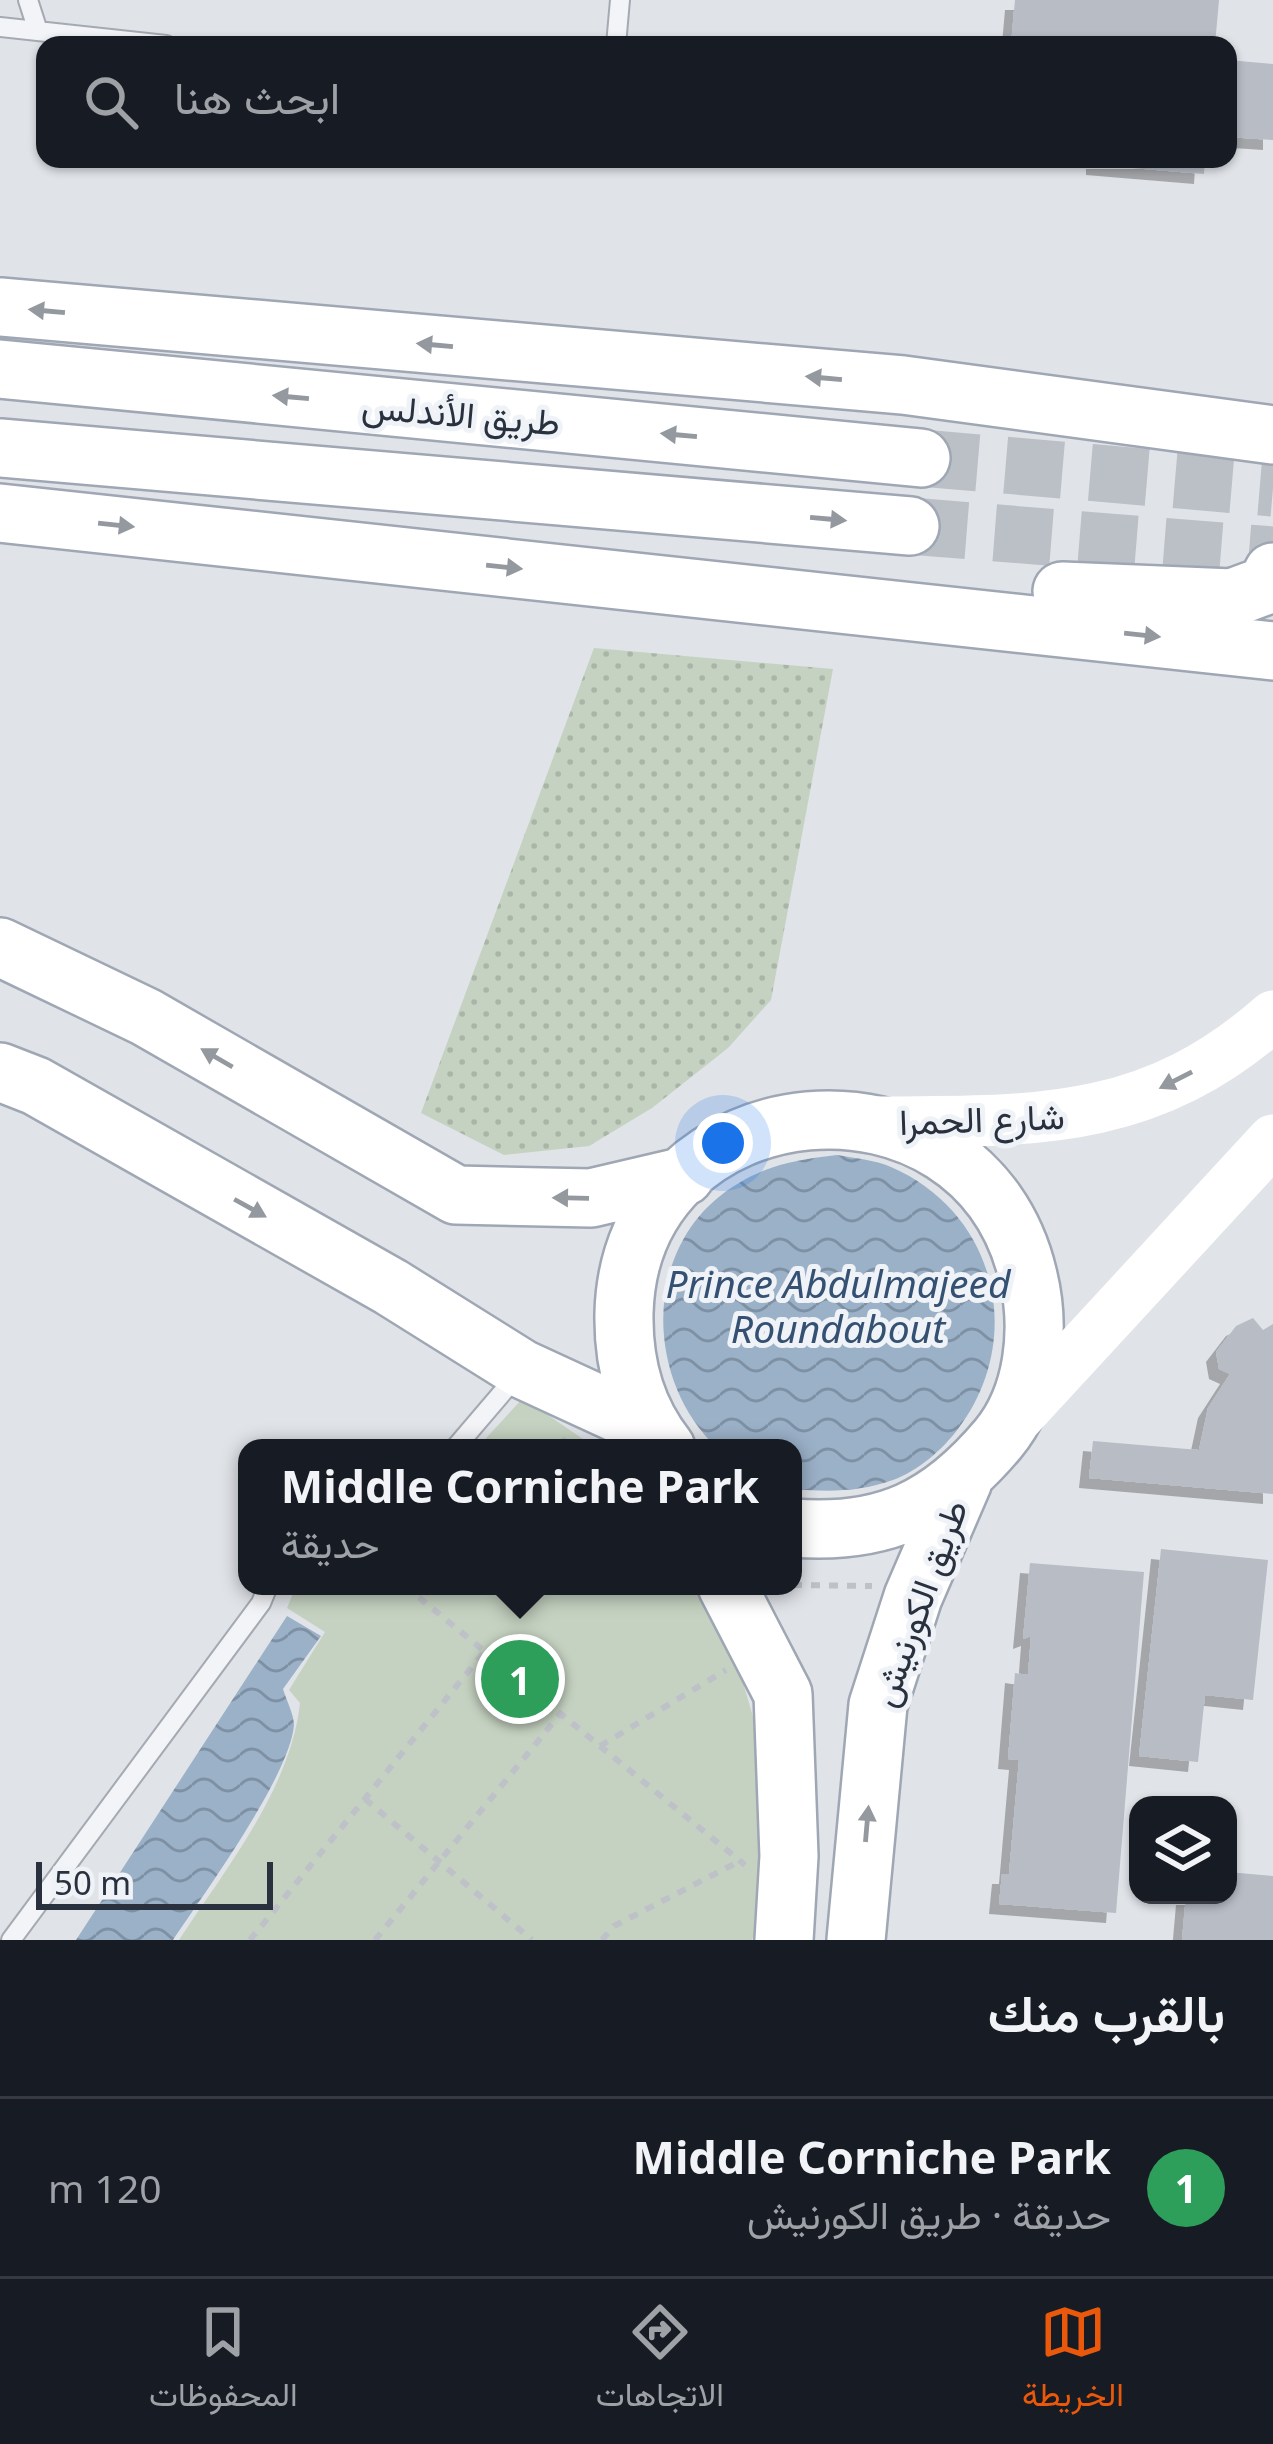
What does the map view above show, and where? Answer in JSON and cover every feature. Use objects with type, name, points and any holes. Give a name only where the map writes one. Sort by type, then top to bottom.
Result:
[{"type":"main road","points":[[0,307],[903,385],[1273,409]]},
{"type":"main road","name":"طريق الأندلس","points":[[0,369],[921,458]]},
{"type":"main road","points":[[903,385],[1273,435]]},
{"type":"main road","points":[[903,385],[1068,434],[1227,452],[1273,474]]},
{"type":"main road","name":"طريق الأندلس","points":[[0,448],[910,526]]},
{"type":"main road","points":[[0,513],[1273,652]]},
{"type":"main road","points":[[928,612],[1049,590],[1232,598],[1267,585],[1273,572]]},
{"type":"main road","points":[[1213,642],[1273,634]]},
{"type":"main road","points":[[0,947],[146,1017],[456,1195],[591,1198],[685,1176]]},
{"type":"main road","name":"شارع الحمرا","points":[[880,1122],[1080,1116],[1168,1085],[1247,1039],[1273,1016]]},
{"type":"main road","points":[[0,1072],[36,1086],[370,1275],[522,1370],[658,1438]]},
{"type":"main road","points":[[658,1438],[632,1386],[623,1341],[624,1296],[636,1252],[656,1211],[685,1176],[727,1144],[776,1124],[828,1116],[880,1122],[939,1147],[987,1189],[1020,1243],[1035,1305],[1031,1368],[1007,1428]]},
{"type":"main road","points":[[802,1528],[855,1529],[912,1513],[963,1481],[1273,1139]]},
{"type":"main road","name":"طريق الكورنيش","points":[[856,1940],[878,1705],[914,1598],[963,1481]]},
{"type":"main road","points":[[732,1595],[783,1694],[790,1856],[784,1940]]},
{"type":"lane","points":[[28,0],[38,31]]},
{"type":"lane","points":[[617,36],[620,0]]},
{"type":"lane","points":[[0,27],[84,36]]},
{"type":"lane","points":[[462,1439],[522,1370]]},
{"type":"lane","points":[[10,1940],[261,1595]]},
{"type":"path","points":[[802,1586],[861,1589],[887,1582],[914,1598]]},
{"type":"path","points":[[416,1595],[748,1867],[750,1847]]},
{"type":"path","points":[[250,1940],[485,1651]]},
{"type":"path","points":[[600,1746],[729,1674],[719,1653]]},
{"type":"path","points":[[375,1940],[561,1713]]},
{"type":"path","points":[[364,1799],[532,1940]]},
{"type":"path","points":[[602,1940],[614,1926],[740,1861]]},
{"type":"green space","points":[[594,648],[833,669],[771,1000],[728,1048],[652,1108],[589,1146],[504,1155],[421,1113]]},
{"type":"green space","points":[[523,1398],[583,1439],[485,1439]]},
{"type":"green space","points":[[292,1595],[709,1595],[729,1635],[761,1744],[764,1916],[752,1940],[179,1940],[235,1857],[284,1766],[300,1703],[289,1690],[325,1632],[287,1608]]},
{"type":"water","name":"Prince Abdulmajeed Roundabout","points":[[837,1155],[871,1161],[927,1188],[956,1215],[977,1246],[990,1282],[995,1319],[991,1357],[979,1394],[937,1452],[902,1476],[868,1487],[802,1489],[802,1439],[709,1439],[692,1419],[675,1385],[665,1348],[670,1273],[684,1238],[707,1208],[739,1183],[798,1161]]},
{"type":"water","points":[[287,1616],[321,1636],[283,1689],[294,1725],[278,1774],[223,1866],[173,1940],[76,1940]]},
{"type":"building","points":[[1015,0],[1219,0],[1216,36],[1012,36]]},
{"type":"building","points":[[1237,61],[1273,64],[1273,140],[1237,138]]},
{"type":"building","points":[[1132,168],[1204,168],[1204,174]]},
{"type":"building","points":[[1253,1318],[1263,1330],[1273,1324],[1273,1494],[1089,1478],[1093,1441],[1199,1450],[1208,1408],[1230,1374],[1219,1369],[1216,1352],[1236,1326]]},
{"type":"building","points":[[1161,1549],[1268,1560],[1253,1700],[1205,1695],[1198,1762],[1139,1756]]},
{"type":"building","points":[[1030,1563],[1144,1572],[1116,1913],[999,1904],[1002,1874],[1009,1874],[1019,1760],[1008,1759],[1015,1673],[1028,1675],[1031,1636],[1023,1639]]},
{"type":"building","points":[[1237,1873],[1273,1876],[1273,1940],[1182,1940],[1185,1904],[1237,1904]]},
{"type":"tunnel","points":[[921,458],[1273,488]]},
{"type":"tunnel","points":[[910,526],[1273,555]]},
{"type":"place","name":"Middle Corniche Park","points":[[520,1679]]}]
